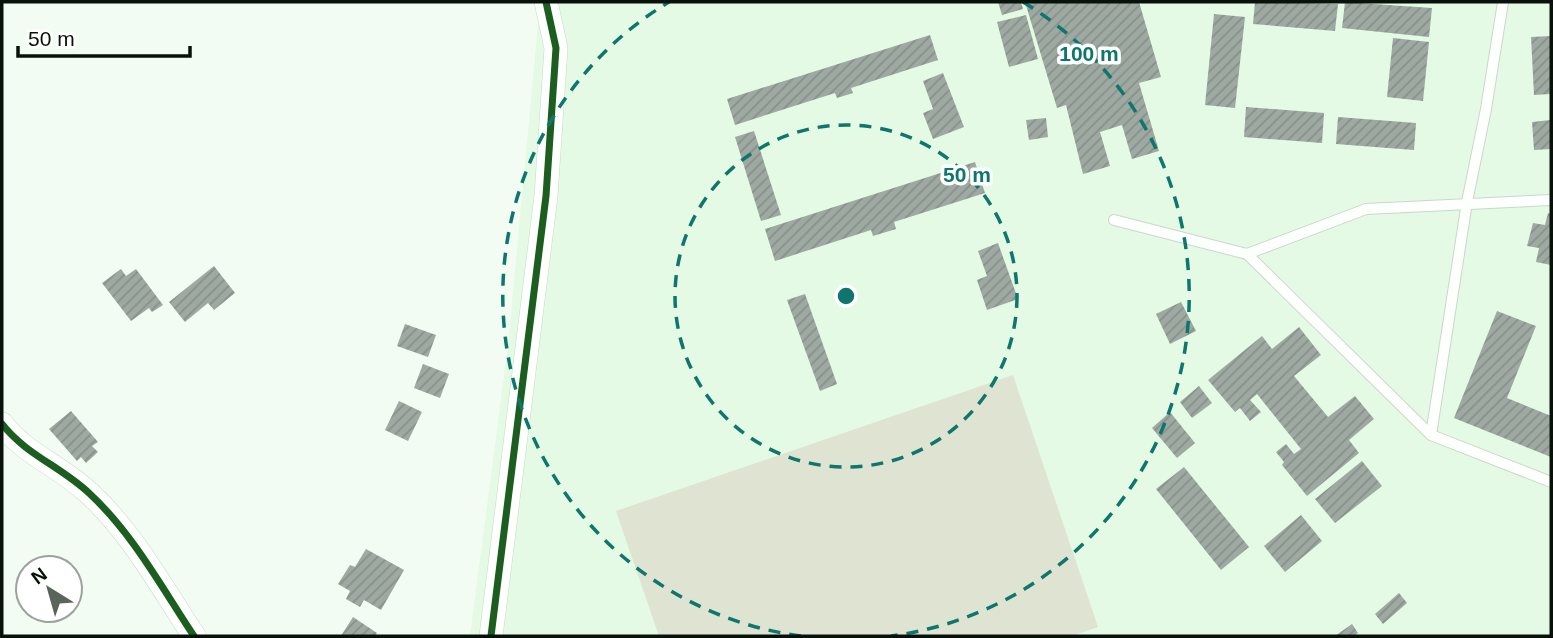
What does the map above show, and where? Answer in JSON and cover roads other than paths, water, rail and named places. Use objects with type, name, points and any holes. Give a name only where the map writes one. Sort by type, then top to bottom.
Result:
[{"type":"street","points":[[491,636],[546,196],[556,48],[546,2]]},
{"type":"street","points":[[2,424],[43,463],[90,494],[161,580],[194,636]]},
{"type":"lane","points":[[1431,435],[1467,202],[1486,109],[1503,2]]},
{"type":"lane","points":[[1247,254],[1366,209],[1551,200]]},
{"type":"lane","points":[[1114,220],[1247,254],[1431,435],[1551,482]]}]
